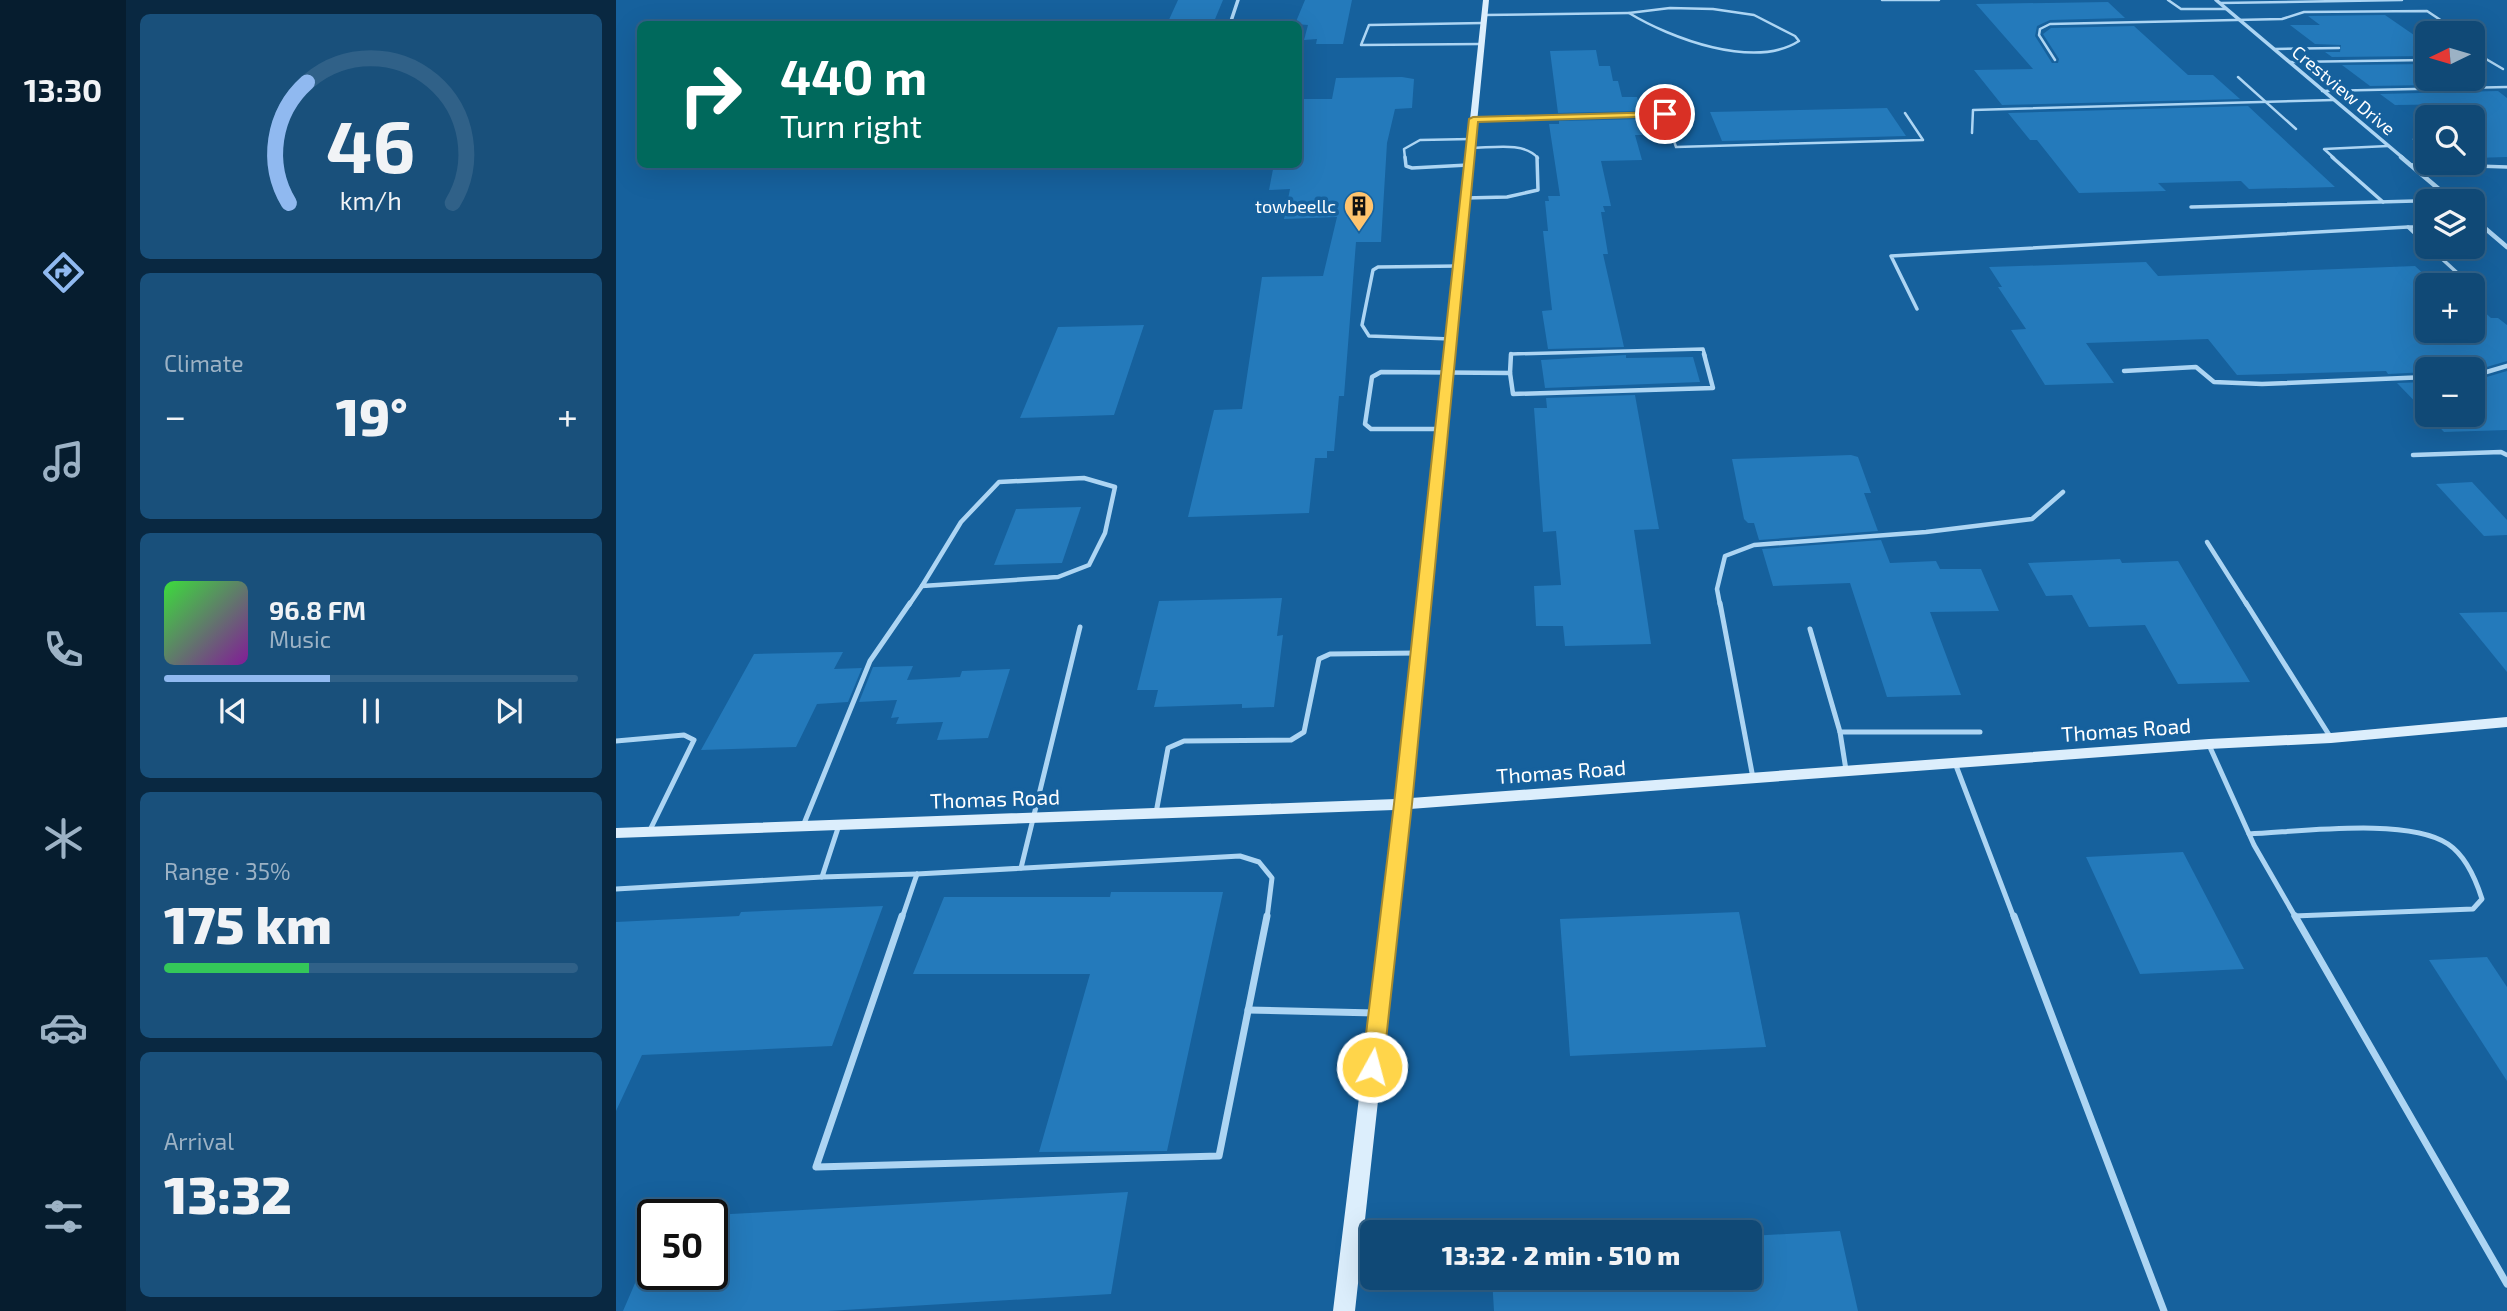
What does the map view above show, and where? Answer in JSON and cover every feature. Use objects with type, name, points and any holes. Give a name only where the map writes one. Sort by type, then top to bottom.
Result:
[{"type":"main road","points":[[1344,1311],[1403,804],[1484,12]]},
{"type":"main road","name":"Thomas Road","points":[[616,833],[1403,804],[2209,744],[2331,738],[2507,722]]},
{"type":"street","points":[[1231,21],[1238,0]]},
{"type":"street","name":"Crestview Drive","points":[[2218,2],[2438,189]]},
{"type":"street","points":[[2485,228],[2507,247]]},
{"type":"lane","points":[[1882,0],[1939,0]]},
{"type":"lane","points":[[2168,0],[2182,9],[2226,9]]},
{"type":"lane","points":[[2218,2],[2402,0]]},
{"type":"lane","points":[[1481,44],[1361,45],[1369,26],[1484,12],[1629,13],[1670,8],[1754,15],[1796,36],[1799,41],[1793,46],[1761,51],[1715,49],[1653,29],[1629,13]]},
{"type":"lane","points":[[2054,60],[2039,35],[2040,29],[2050,24],[2282,19],[2304,12],[2427,11],[2442,21]]},
{"type":"lane","points":[[2274,49],[2339,48]]},
{"type":"lane","points":[[2485,59],[2502,69]]},
{"type":"lane","points":[[2290,62],[2415,60]]},
{"type":"lane","points":[[2238,77],[2296,129]]},
{"type":"lane","points":[[2322,91],[2507,87]]},
{"type":"lane","points":[[1972,133],[1973,110],[2333,100]]},
{"type":"lane","points":[[1473,119],[1665,114],[1676,147],[1923,140],[1905,113]]},
{"type":"lane","points":[[1465,198],[1507,197],[1538,190],[1538,157],[1529,150],[1420,140],[1404,149],[1406,166],[1412,168],[1468,164]]},
{"type":"lane","points":[[2383,202],[2324,149],[2388,146]]},
{"type":"lane","points":[[2410,165],[2415,165]]},
{"type":"lane","points":[[2485,168],[2507,167]]},
{"type":"lane","points":[[2191,207],[2415,202]]},
{"type":"lane","points":[[2408,227],[2415,234]]},
{"type":"lane","points":[[1917,309],[1891,256],[2415,227]]},
{"type":"lane","points":[[2442,259],[2457,273]]},
{"type":"lane","points":[[1451,339],[1369,336],[1362,325],[1373,270],[1378,267],[1458,266]]},
{"type":"lane","points":[[1703,349],[1713,388],[1513,394],[1510,373],[1511,354],[1703,349]]},
{"type":"lane","points":[[2485,372],[2507,366]]},
{"type":"lane","points":[[2124,371],[2196,367],[2214,382],[2262,384],[2415,378]]},
{"type":"lane","points":[[1441,429],[1371,429],[1365,424],[1372,377],[1381,372],[1510,373]]},
{"type":"lane","points":[[2413,455],[2507,454]]},
{"type":"lane","points":[[803,826],[870,661],[922,586],[961,522],[999,482],[1084,478],[1115,487],[1105,533],[1089,565],[1058,576],[922,586]]},
{"type":"lane","points":[[1753,778],[1717,589],[1725,556],[1754,545],[1926,532],[2032,519],[2063,492]]},
{"type":"lane","points":[[2207,542],[2331,738]]},
{"type":"lane","points":[[1021,868],[1080,626]]},
{"type":"lane","points":[[1810,628],[1840,732],[1846,771]]},
{"type":"lane","points":[[1156,813],[1168,748],[1184,741],[1291,740],[1304,732],[1319,659],[1330,653],[1418,653]]},
{"type":"lane","points":[[1840,732],[1980,732]]},
{"type":"lane","points":[[616,741],[684,735],[694,740],[649,832]]},
{"type":"lane","points":[[2209,744],[2249,834],[2294,916],[2507,1284]]},
{"type":"lane","points":[[1955,763],[2164,1311]]},
{"type":"lane","points":[[822,877],[839,825]]},
{"type":"lane","points":[[2249,834],[2396,830],[2424,832],[2449,843],[2475,879],[2483,899],[2473,909],[2294,916]]},
{"type":"lane","points":[[616,889],[1240,856],[1259,862],[1272,878],[1219,1156],[816,1167],[917,874]]},
{"type":"lane","points":[[1248,1010],[1379,1013]]},
{"type":"building","points":[[1178,0],[1223,0],[1214,21],[1168,21]]},
{"type":"building","points":[[1305,0],[1352,0],[1343,44],[1316,44],[1317,39],[1304,40],[1308,25],[1296,21]]},
{"type":"building","points":[[2108,2],[2125,18],[2050,20],[2037,26],[2035,36],[2052,63],[2058,63],[2059,59],[2043,34],[2051,28],[2134,26],[2188,75],[2213,75],[2240,99],[2002,105],[1974,70],[2033,69],[1976,4]]},
{"type":"building","points":[[2385,15],[2415,36],[2415,56],[2332,57],[2325,52],[2340,52],[2341,45],[2315,44],[2290,25],[2320,25],[2308,16]]},
{"type":"building","points":[[1596,50],[1599,66],[1610,66],[1613,81],[1618,81],[1622,97],[1637,97],[1641,111],[1558,113],[1550,51]]},
{"type":"building","points":[[2415,64],[2415,85],[2370,86],[2342,65]]},
{"type":"building","points":[[1336,78],[1414,79],[1412,108],[1395,109],[1387,143],[1381,242],[1356,242],[1344,396],[1339,396],[1334,451],[1327,451],[1327,458],[1315,458],[1309,513],[1188,517],[1214,410],[1242,409],[1262,277],[1323,276],[1337,217],[1284,219],[1290,189],[1269,190],[1273,168],[1302,168],[1302,99],[1332,99]]},
{"type":"building","points":[[2498,91],[2507,98],[2507,157],[2485,158],[2485,105],[2395,105],[2380,94]]},
{"type":"building","points":[[2248,106],[2335,187],[2249,189],[2241,181],[2158,183],[2166,191],[2079,193],[2037,140],[2030,140],[2008,113]]},
{"type":"building","points":[[1887,108],[1906,136],[1722,141],[1710,112]]},
{"type":"building","points":[[1643,119],[1647,135],[1635,135],[1642,160],[1601,161],[1611,206],[1603,206],[1605,212],[1601,212],[1608,254],[1603,254],[1624,347],[1548,349],[1542,311],[1552,310],[1543,231],[1548,231],[1545,201],[1549,201],[1548,196],[1560,196],[1549,124],[1559,124],[1559,121]]},
{"type":"building","points":[[2146,262],[2158,276],[2415,266],[2423,273],[2415,273],[2415,343],[2485,343],[2485,313],[2507,325],[2507,361],[2485,367],[2485,357],[2415,357],[2415,373],[2237,375],[2208,339],[2086,343],[2114,383],[2045,385],[2011,330],[2026,329],[1998,287],[2002,287],[1989,267]]},
{"type":"building","points":[[1144,325],[1114,415],[1020,418],[1058,327]]},
{"type":"building","points":[[1626,355],[1626,358],[1693,357],[1700,382],[1545,388],[1541,360]]},
{"type":"building","points":[[2507,371],[2507,430],[2444,432],[2439,427],[2485,427],[2485,377]]},
{"type":"building","points":[[2415,382],[2415,402],[2397,383]]},
{"type":"building","points":[[1635,395],[1659,529],[1634,530],[1651,644],[1565,646],[1563,626],[1536,626],[1534,586],[1561,585],[1556,531],[1543,532],[1534,408],[1547,408],[1546,398]]},
{"type":"building","points":[[1851,455],[1858,457],[1871,493],[1864,493],[1878,531],[1759,540],[1754,523],[1748,523],[1744,519],[1732,459]]},
{"type":"building","points":[[2472,482],[2507,520],[2507,535],[2484,536],[2436,484]]},
{"type":"building","points":[[1081,507],[1062,563],[994,565],[1016,509]]},
{"type":"building","points":[[1881,540],[1890,563],[1936,561],[1940,569],[1981,569],[1999,611],[1930,612],[1961,695],[1887,697],[1850,583],[1773,586],[1762,549]]},
{"type":"building","points":[[2120,559],[2122,563],[2178,561],[2250,682],[2178,684],[2145,625],[2089,627],[2072,595],[2046,596],[2028,563]]},
{"type":"building","points":[[1282,598],[1277,636],[1283,635],[1274,707],[1242,708],[1242,704],[1154,707],[1158,690],[1137,690],[1159,601]]},
{"type":"building","points":[[2507,612],[2507,672],[2459,613]]},
{"type":"building","points":[[843,652],[834,669],[862,668],[848,702],[817,704],[796,747],[701,750],[754,654]]},
{"type":"building","points":[[913,666],[907,680],[960,677],[962,671],[1010,669],[988,738],[937,740],[943,722],[896,724],[899,717],[891,718],[897,700],[859,702],[873,667]]},
{"type":"building","points":[[2183,852],[2244,969],[2140,974],[2086,857]]},
{"type":"building","points":[[1111,892],[1223,892],[1167,1151],[1039,1152],[1090,974],[913,974],[944,897],[1110,897]]},
{"type":"building","points":[[883,906],[832,1046],[642,1055],[616,1111],[616,922],[739,916],[741,912]]},
{"type":"building","points":[[1739,912],[1766,1047],[1570,1056],[1560,919]]},
{"type":"building","points":[[2487,957],[2507,987],[2507,1081],[2429,960]]},
{"type":"building","points":[[1128,1192],[1111,1294],[828,1311],[623,1311],[637,1279],[637,1290],[728,1290],[728,1214]]},
{"type":"building","points":[[1840,1231],[1858,1311],[1494,1311],[1493,1290],[1762,1290],[1762,1235]]},
{"type":"place","name":"towbeellc","points":[[1359,233]]},
{"type":"route","points":[[1372,1067],[1403,804],[1473,119],[1665,114]]}]
